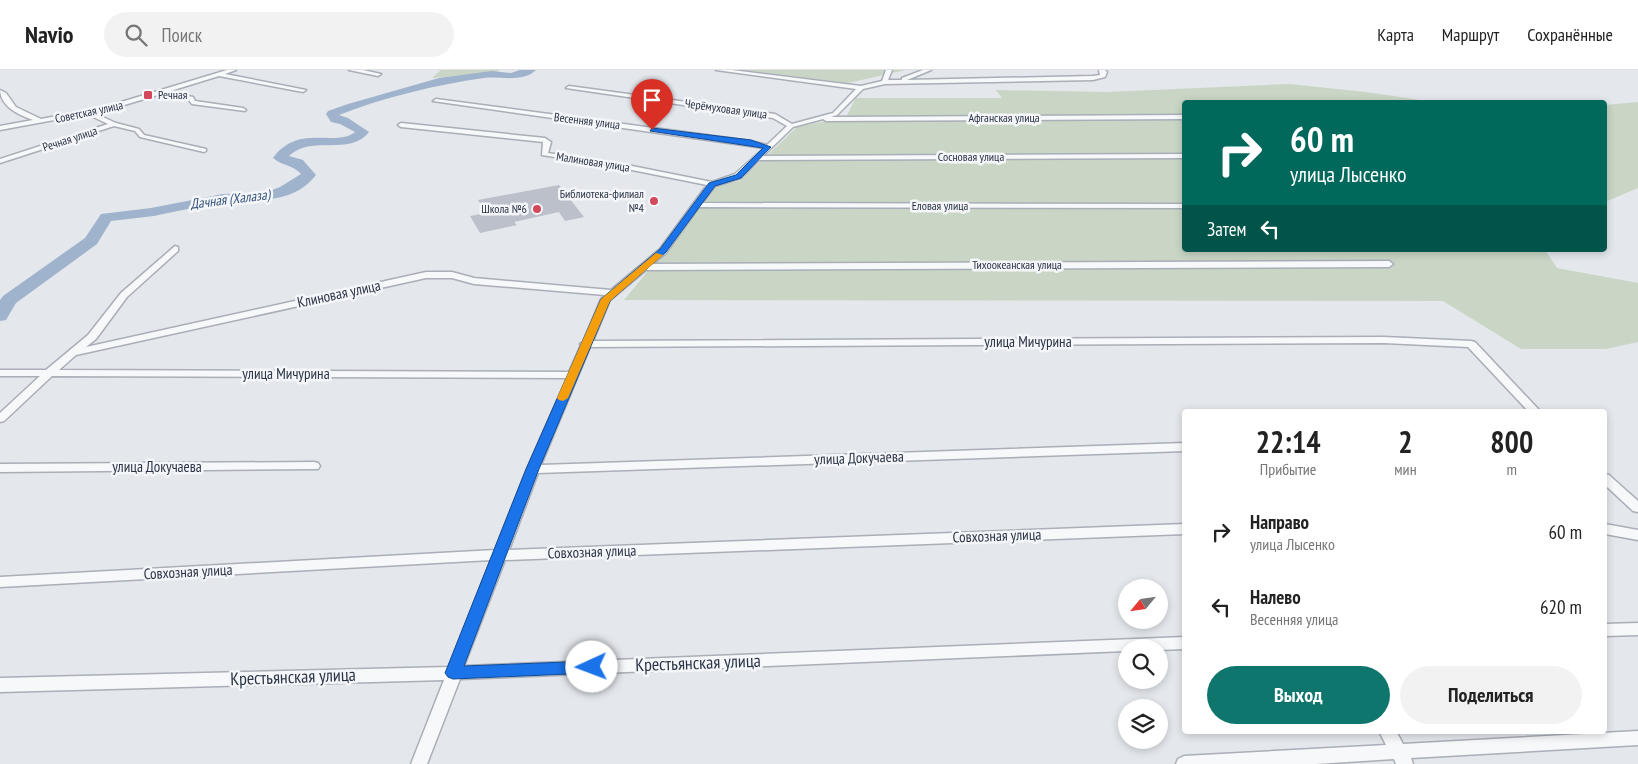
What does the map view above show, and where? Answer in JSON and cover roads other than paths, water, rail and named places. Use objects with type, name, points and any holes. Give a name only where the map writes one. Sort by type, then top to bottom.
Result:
[{"type":"street","name":"Советская улица","points":[[0,128],[89,113],[233,70]]},
{"type":"street","points":[[352,70],[378,74]]},
{"type":"street","points":[[719,70],[861,88],[909,79],[928,70]]},
{"type":"street","points":[[772,77],[782,70]]},
{"type":"street","points":[[885,82],[889,70]]},
{"type":"street","points":[[885,82],[1093,78],[1103,76],[1104,72],[1102,70]]},
{"type":"street","points":[[217,75],[303,90]]},
{"type":"street","name":"Черёмуховая улица","points":[[569,88],[775,116],[791,126]]},
{"type":"street","points":[[419,764],[532,469],[606,299],[663,250],[712,184],[738,176],[791,126],[824,119],[835,114],[861,88]]},
{"type":"street","points":[[0,92],[4,94],[9,106],[17,112],[43,121]]},
{"type":"street","points":[[161,92],[191,98],[192,102],[243,110]]},
{"type":"street","name":"Весенняя улица","points":[[436,102],[751,142],[767,147]]},
{"type":"street","name":"Речная улица","points":[[89,113],[114,124]]},
{"type":"street","name":"Афганская улица","points":[[824,119],[1182,117]]},
{"type":"street","points":[[114,124],[137,130],[142,136],[204,150]]},
{"type":"street","name":"Речная улица","points":[[0,161],[114,124]]},
{"type":"street","name":"Малиновая улица","points":[[401,125],[545,140],[548,142],[544,154],[622,166],[712,184]]},
{"type":"street","name":"Сосновая улица","points":[[758,158],[1182,156]]},
{"type":"street","name":"Еловая улица","points":[[695,205],[1182,206]]},
{"type":"street","points":[[0,418],[71,353],[92,337],[124,295],[175,249]]},
{"type":"street","name":"Тихоокеанская улица","points":[[645,267],[1388,264]]},
{"type":"street","name":"Клиновая улица","points":[[71,353],[261,310],[434,275],[452,275],[474,281],[611,293]]},
{"type":"street","name":"улица Мичурина","points":[[585,344],[1384,340],[1471,344],[1532,409]]},
{"type":"street","name":"улица Мичурина","points":[[0,373],[24,371],[51,373],[573,375]]},
{"type":"street","name":"улица Докучаева","points":[[532,469],[1182,447]]},
{"type":"street","name":"улица Докучаева","points":[[0,468],[314,466]]},
{"type":"street","points":[[1607,480],[1638,508]]},
{"type":"street","name":"Совхозная улица","points":[[0,582],[498,556],[1182,528]]},
{"type":"street","points":[[1607,529],[1638,535]]},
{"type":"street","points":[[1607,630],[1638,629]]},
{"type":"street","name":"Крестьянская улица","points":[[0,685],[453,673],[1182,643]]},
{"type":"street","points":[[1389,734],[1401,758]]},
{"type":"street","points":[[1184,764],[1401,758],[1638,738]]},
{"type":"waterway","name":"Дачная (Халаза)","points":[[0,316],[9,300],[91,241],[106,217],[151,212],[223,198],[257,198],[278,193],[309,175],[298,163],[280,158],[290,149],[300,143],[356,138],[363,132],[344,121],[335,119],[332,114],[352,106],[439,81],[492,74],[511,76],[531,70]]},
{"type":"place","name":"Речная","points":[[148,95]]},
{"type":"place","name":"Библиотека-филиал №4","points":[[654,201]]},
{"type":"place","name":"Школа №6","points":[[537,209]]}]
